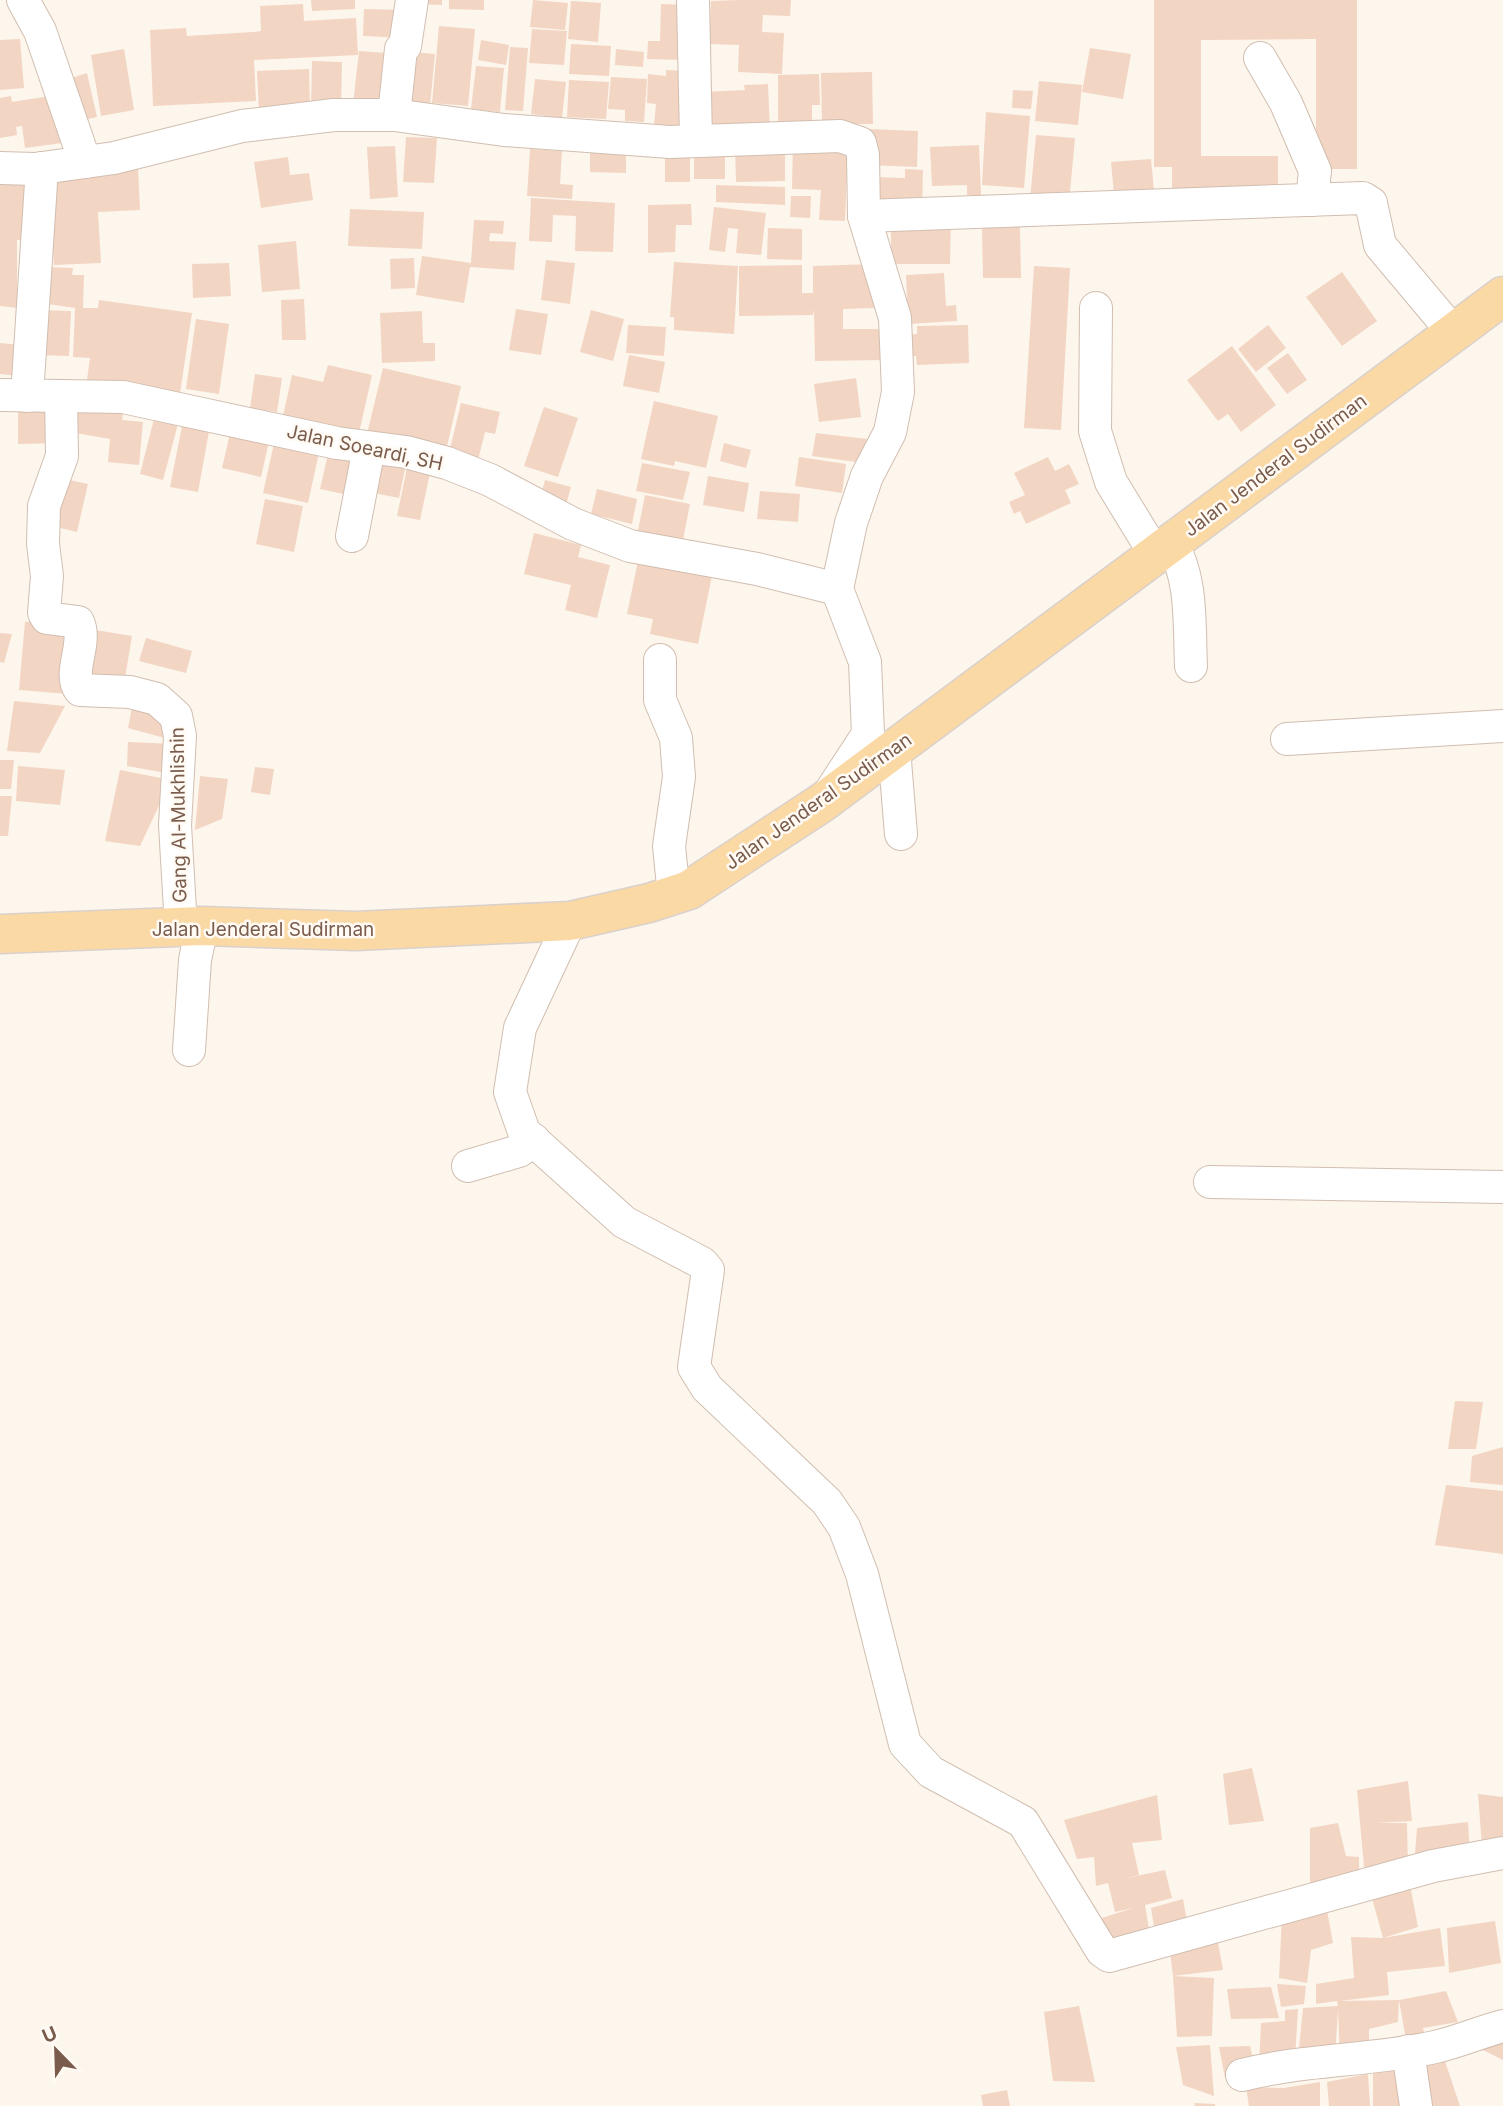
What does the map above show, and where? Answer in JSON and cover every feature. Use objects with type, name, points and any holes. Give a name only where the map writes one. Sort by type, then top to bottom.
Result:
[{"type":"main road","name":"Jalan Jenderal Sudirman","points":[[0,934],[192,926],[356,931],[570,921],[674,896],[705,880],[823,802],[1503,296]]},
{"type":"street","points":[[23,0],[40,31],[85,162]]},
{"type":"street","points":[[394,115],[401,49],[405,46],[412,0]]},
{"type":"street","points":[[693,0],[696,139]]},
{"type":"street","points":[[1260,58],[1286,103],[1315,171],[1312,200]]},
{"type":"street","points":[[0,168],[42,168],[85,162],[284,120],[334,115],[394,115],[504,130],[670,142],[696,139],[852,138],[863,149],[864,216],[895,317],[898,392],[890,432],[867,476],[851,523],[837,589],[865,662],[868,734],[823,802]]},
{"type":"street","points":[[14,395],[42,168]]},
{"type":"street","points":[[864,216],[1363,198],[1371,203],[1380,245],[1453,332]]},
{"type":"street","points":[[1096,308],[1094,431],[1111,482],[1163,548],[1182,561],[1188,587],[1191,666]]},
{"type":"street","name":"Jalan Soeardi, SH","points":[[14,395],[123,397],[369,448],[406,452],[447,463],[490,480],[573,524],[630,546],[757,569],[837,589]]},
{"type":"street","name":"Gang Al-Mukhlishin","points":[[61,396],[64,430],[62,456],[44,506],[43,544],[47,576],[44,613],[47,618],[78,622],[82,631],[76,677],[79,690],[130,692],[157,699],[176,716],[180,736],[175,825],[192,926]]},
{"type":"street","points":[[352,536],[369,448]]},
{"type":"street","points":[[660,660],[660,700],[676,738],[679,777],[669,846],[674,896]]},
{"type":"street","points":[[1287,739],[1503,726]]},
{"type":"street","points":[[894,749],[901,834]]},
{"type":"street","points":[[570,921],[520,1028],[510,1092],[524,1132],[624,1222],[702,1263],[708,1270],[694,1367],[707,1388],[827,1502],[844,1527],[862,1574],[905,1744],[931,1772],[1023,1822],[1102,1951],[1110,1956],[1433,1867],[1503,1853]]},
{"type":"street","points":[[189,1050],[195,960],[192,926]]},
{"type":"street","points":[[468,1166],[519,1151],[534,1140]]},
{"type":"street","points":[[1210,1182],[1503,1187]]},
{"type":"street","points":[[1242,2075],[1282,2065],[1340,2062],[1437,2047],[1503,2026]]},
{"type":"street","points":[[1408,2051],[1416,2106]]},
{"type":"building","points":[[311,0],[355,0],[355,9],[312,11]]},
{"type":"building","points":[[415,0],[442,0],[442,5],[415,4]]},
{"type":"building","points":[[449,0],[484,0],[484,10],[449,9]]},
{"type":"building","points":[[533,0],[568,3],[565,30],[530,27]]},
{"type":"building","points":[[791,0],[790,16],[763,15],[762,32],[784,33],[782,74],[738,72],[739,45],[709,44],[711,1]]},
{"type":"building","points":[[1154,0],[1357,0],[1357,169],[1316,169],[1316,39],[1201,40],[1201,156],[1278,156],[1278,198],[1172,198],[1172,167],[1154,167]]},
{"type":"building","points":[[571,1],[601,3],[598,42],[568,39]]},
{"type":"building","points":[[303,4],[304,21],[356,18],[358,55],[254,60],[256,101],[153,106],[150,30],[186,28],[187,36],[261,31],[260,6]]},
{"type":"building","points":[[661,4],[687,5],[685,60],[647,59],[648,41],[660,41]]},
{"type":"building","points":[[364,9],[405,10],[404,38],[363,36]]},
{"type":"building","points":[[439,26],[475,29],[468,106],[432,103]]},
{"type":"building","points":[[532,29],[567,31],[564,65],[529,63]]},
{"type":"building","points":[[20,39],[24,88],[0,90],[0,40]]},
{"type":"building","points":[[481,40],[509,45],[506,65],[478,60]]},
{"type":"building","points":[[571,44],[611,46],[609,76],[569,74]]},
{"type":"building","points":[[510,47],[528,48],[523,111],[505,110]]},
{"type":"building","points":[[1090,48],[1131,54],[1123,99],[1082,92]]},
{"type":"building","points":[[124,49],[134,110],[101,116],[91,55]]},
{"type":"building","points":[[616,49],[644,52],[643,67],[615,65]]},
{"type":"building","points":[[359,51],[400,54],[386,108],[353,104]]},
{"type":"building","points":[[402,51],[435,54],[430,106],[397,102]]},
{"type":"building","points":[[312,61],[342,62],[341,109],[311,109]]},
{"type":"building","points":[[476,66],[504,68],[500,112],[471,109]]},
{"type":"building","points":[[309,69],[310,109],[259,112],[257,71]]},
{"type":"building","points":[[666,70],[687,71],[684,127],[654,125],[656,104],[647,103],[648,74],[666,76]]},
{"type":"building","points":[[872,72],[873,124],[822,124],[821,73]]},
{"type":"building","points":[[87,73],[97,117],[75,122],[65,80]]},
{"type":"building","points":[[819,74],[820,105],[812,105],[812,129],[778,129],[778,75]]},
{"type":"building","points":[[611,77],[647,79],[644,122],[625,121],[625,110],[608,109]]},
{"type":"building","points":[[535,79],[566,82],[562,118],[531,114]]},
{"type":"building","points":[[569,80],[609,82],[606,119],[567,117]]},
{"type":"building","points":[[1039,81],[1082,85],[1078,125],[1035,121]]},
{"type":"building","points":[[768,84],[770,132],[706,135],[704,92],[745,90],[744,85]]},
{"type":"building","points":[[1013,90],[1033,91],[1031,109],[1012,108]]},
{"type":"building","points":[[56,95],[62,143],[25,148],[22,126],[16,127],[17,135],[0,138],[0,98],[11,96],[12,102]]},
{"type":"building","points":[[986,112],[1030,116],[1024,188],[982,185]]},
{"type":"building","points":[[869,129],[918,131],[917,167],[868,165]]},
{"type":"building","points":[[1036,135],[1075,138],[1069,202],[1030,199]]},
{"type":"building","points":[[406,137],[437,138],[434,183],[403,182]]},
{"type":"building","points":[[694,141],[725,141],[725,179],[694,179]]},
{"type":"building","points":[[793,143],[848,145],[845,221],[819,220],[821,190],[792,189]]},
{"type":"building","points":[[590,145],[626,145],[626,173],[590,172]]},
{"type":"building","points":[[785,145],[785,181],[736,182],[735,146]]},
{"type":"building","points":[[979,145],[981,195],[967,195],[967,185],[932,186],[930,147]]},
{"type":"building","points":[[395,146],[398,197],[370,199],[367,147]]},
{"type":"building","points":[[665,147],[690,147],[690,182],[665,182]]},
{"type":"building","points":[[530,149],[562,151],[560,184],[573,185],[572,199],[527,196]]},
{"type":"building","points":[[288,157],[290,175],[309,173],[313,200],[261,208],[254,162]]},
{"type":"building","points":[[1151,159],[1154,191],[1114,195],[1111,162]]},
{"type":"building","points":[[138,168],[140,210],[98,212],[101,263],[54,265],[52,231],[28,174]]},
{"type":"building","points":[[905,169],[923,170],[922,210],[872,208],[873,177],[905,178]]},
{"type":"building","points":[[25,174],[26,240],[17,240],[17,308],[0,306],[0,175]]},
{"type":"building","points":[[716,185],[785,187],[785,205],[716,202]]},
{"type":"building","points":[[791,196],[811,196],[810,218],[790,217]]},
{"type":"building","points":[[531,198],[615,203],[613,252],[575,251],[576,216],[553,215],[552,242],[529,241]]},
{"type":"building","points":[[691,204],[692,225],[676,225],[675,252],[648,253],[648,205]]},
{"type":"building","points":[[714,207],[766,213],[761,255],[736,253],[738,229],[728,228],[725,252],[709,250]]},
{"type":"building","points":[[350,209],[424,212],[422,249],[348,246]]},
{"type":"building","points":[[891,217],[951,218],[950,264],[891,264]]},
{"type":"building","points":[[474,220],[504,221],[503,234],[490,233],[489,241],[516,242],[514,270],[470,267],[464,303],[416,295],[422,256],[471,263]]},
{"type":"building","points":[[982,226],[1020,226],[1021,278],[983,278]]},
{"type":"building","points":[[768,228],[802,229],[802,260],[767,259]]},
{"type":"building","points":[[296,241],[300,289],[262,292],[258,245]]},
{"type":"building","points":[[414,258],[415,288],[391,289],[390,259]]},
{"type":"building","points":[[546,260],[575,263],[570,304],[541,300]]},
{"type":"building","points":[[674,262],[738,266],[734,334],[674,330],[674,317],[670,317]]},
{"type":"building","points":[[229,263],[231,296],[193,298],[192,264]]},
{"type":"building","points":[[873,264],[874,308],[843,309],[843,329],[884,329],[884,360],[815,361],[814,309],[813,315],[739,316],[739,266],[802,265],[802,293],[813,293],[813,266]]},
{"type":"building","points":[[1034,266],[1070,268],[1061,430],[1024,428]]},
{"type":"building","points":[[42,267],[73,268],[72,275],[84,275],[83,308],[98,308],[99,300],[192,313],[179,400],[86,387],[90,358],[73,357],[75,308],[41,303]]},
{"type":"building","points":[[1342,272],[1377,321],[1342,346],[1306,297]]},
{"type":"building","points":[[944,273],[946,306],[956,305],[957,321],[908,324],[906,275]]},
{"type":"building","points":[[304,299],[306,340],[282,340],[281,300]]},
{"type":"building","points":[[516,309],[548,314],[541,355],[509,350]]},
{"type":"building","points":[[39,310],[71,311],[69,356],[37,355]]},
{"type":"building","points":[[591,310],[624,319],[613,361],[580,352]]},
{"type":"building","points":[[422,311],[423,343],[435,343],[435,361],[382,363],[380,313]]},
{"type":"building","points":[[196,319],[229,324],[219,394],[186,389]]},
{"type":"building","points":[[628,325],[666,327],[664,356],[626,353]]},
{"type":"building","points":[[968,325],[969,363],[917,365],[916,356],[905,356],[904,335],[917,334],[917,326]]},
{"type":"building","points":[[1268,325],[1286,348],[1256,372],[1238,349]]},
{"type":"building","points":[[0,343],[22,345],[19,376],[0,374]]},
{"type":"building","points":[[1232,346],[1276,405],[1241,432],[1228,414],[1218,421],[1187,380]]},
{"type":"building","points":[[1288,353],[1307,380],[1287,394],[1267,368]]},
{"type":"building","points":[[629,355],[665,362],[659,393],[623,386]]},
{"type":"building","points":[[328,365],[372,375],[357,442],[281,425],[292,375],[323,382]]},
{"type":"building","points":[[383,368],[461,386],[444,459],[365,442]]},
{"type":"building","points":[[255,374],[282,378],[277,412],[250,408]]},
{"type":"building","points":[[856,378],[861,417],[819,422],[814,384]]},
{"type":"building","points":[[654,401],[718,416],[706,468],[675,461],[674,466],[641,459]]},
{"type":"building","points":[[125,403],[122,420],[143,422],[139,465],[108,462],[110,439],[70,432],[74,407]]},
{"type":"building","points":[[461,403],[500,412],[495,434],[485,432],[477,464],[448,457]]},
{"type":"building","points":[[18,404],[54,406],[57,443],[18,444]]},
{"type":"building","points":[[544,407],[578,418],[558,477],[524,466]]},
{"type":"building","points":[[154,419],[178,424],[163,480],[140,474]]},
{"type":"building","points":[[183,421],[210,426],[198,492],[170,487]]},
{"type":"building","points":[[231,429],[270,437],[261,477],[222,468]]},
{"type":"building","points":[[816,433],[867,439],[864,463],[812,456]]},
{"type":"building","points":[[275,439],[320,448],[308,503],[263,493]]},
{"type":"building","points":[[724,443],[751,450],[746,468],[720,461]]},
{"type":"building","points":[[329,450],[357,457],[348,495],[320,489]]},
{"type":"building","points":[[799,457],[846,464],[842,493],[795,486]]},
{"type":"building","points":[[1048,457],[1055,471],[1069,464],[1079,484],[1065,490],[1071,503],[1026,524],[1020,511],[1014,514],[1009,502],[1025,495],[1014,473]]},
{"type":"building","points":[[376,459],[406,464],[399,498],[369,492]]},
{"type":"building","points":[[642,463],[690,472],[683,500],[636,491]]},
{"type":"building","points":[[407,468],[430,473],[420,520],[397,516]]},
{"type":"building","points":[[708,476],[749,483],[744,512],[703,505]]},
{"type":"building","points":[[65,479],[88,484],[77,532],[52,526]]},
{"type":"building","points":[[545,480],[571,487],[564,512],[538,505]]},
{"type":"building","points":[[597,489],[637,499],[632,524],[591,514]]},
{"type":"building","points":[[760,491],[800,494],[798,522],[757,519]]},
{"type":"building","points":[[645,495],[690,504],[682,545],[637,536]]},
{"type":"building","points":[[265,499],[303,506],[294,552],[256,544]]},
{"type":"building","points":[[534,533],[581,545],[578,557],[610,565],[597,618],[565,610],[571,585],[524,574]]},
{"type":"building","points":[[639,556],[713,571],[698,644],[650,634],[653,619],[627,614]]},
{"type":"building","points":[[65,621],[68,694],[19,690],[25,622]]},
{"type":"building","points":[[89,629],[132,636],[123,690],[82,684]]},
{"type":"building","points":[[0,633],[12,634],[4,663],[0,662]]},
{"type":"building","points":[[146,638],[192,651],[186,673],[139,661]]},
{"type":"building","points":[[14,701],[65,706],[40,753],[7,751]]},
{"type":"building","points":[[132,707],[169,716],[172,740],[128,728]]},
{"type":"building","points":[[128,742],[174,744],[172,774],[127,766]]},
{"type":"building","points":[[0,760],[14,760],[11,789],[0,789]]},
{"type":"building","points":[[18,766],[65,770],[60,805],[16,801]]},
{"type":"building","points":[[255,767],[274,769],[270,795],[251,792]]},
{"type":"building","points":[[120,770],[171,780],[140,846],[105,841]]},
{"type":"building","points":[[200,776],[228,779],[222,819],[195,830]]},
{"type":"building","points":[[0,796],[12,796],[8,836],[0,836]]},
{"type":"building","points":[[1455,1401],[1483,1402],[1476,1449],[1448,1449]]},
{"type":"building","points":[[1503,1447],[1503,1485],[1470,1482],[1472,1456]]},
{"type":"building","points":[[1446,1485],[1503,1491],[1503,1554],[1435,1545]]},
{"type":"building","points":[[1252,1768],[1264,1821],[1229,1825],[1223,1774]]},
{"type":"building","points":[[1408,1781],[1412,1821],[1376,1823],[1407,1823],[1408,1868],[1365,1877],[1357,1790]]},
{"type":"building","points":[[1478,1794],[1503,1797],[1503,1843],[1482,1846]]},
{"type":"building","points":[[1157,1795],[1162,1840],[1132,1843],[1139,1875],[1122,1879],[1165,1870],[1172,1898],[1145,1905],[1150,1935],[1104,1947],[1102,1918],[1133,1908],[1115,1912],[1108,1883],[1096,1886],[1094,1857],[1077,1859],[1064,1820]]},
{"type":"building","points":[[1468,1822],[1470,1854],[1414,1867],[1417,1828]]},
{"type":"building","points":[[1338,1823],[1346,1856],[1359,1857],[1359,1878],[1310,1893],[1310,1828]]},
{"type":"building","points":[[1410,1885],[1418,1927],[1383,1938],[1370,1891]]},
{"type":"building","points":[[1183,1899],[1188,1927],[1155,1933],[1151,1908]]},
{"type":"building","points":[[1326,1905],[1333,1943],[1311,1950],[1307,1983],[1279,1978],[1282,1915]]},
{"type":"building","points":[[1495,1921],[1501,1963],[1449,1973],[1447,1928]]},
{"type":"building","points":[[1440,1928],[1445,1966],[1387,1972],[1389,1995],[1340,2001],[1399,2000],[1398,2022],[1369,2029],[1369,2053],[1340,2056],[1338,2010],[1335,2057],[1298,2058],[1303,2008],[1338,2006],[1337,2001],[1316,2004],[1316,1984],[1354,1978],[1351,1937],[1383,1938]]},
{"type":"building","points":[[1216,1931],[1223,1970],[1173,1976],[1169,1944]]},
{"type":"building","points":[[1173,1976],[1214,1978],[1212,2036],[1177,2037]]},
{"type":"building","points":[[1277,1984],[1306,1986],[1304,2004],[1281,2007]]},
{"type":"building","points":[[1271,1987],[1279,2018],[1231,2019],[1227,1989]]},
{"type":"building","points":[[1446,1991],[1458,2022],[1423,2028],[1427,2043],[1408,2051],[1399,2000]]},
{"type":"building","points":[[1079,2006],[1095,2082],[1053,2081],[1044,2012]]},
{"type":"building","points":[[1298,2009],[1295,2059],[1259,2066],[1261,2023],[1285,2021],[1285,2010]]},
{"type":"building","points":[[1503,2038],[1503,2060],[1479,2048]]},
{"type":"building","points":[[1210,2045],[1214,2096],[1183,2085],[1176,2047]]},
{"type":"building","points":[[1250,2046],[1255,2067],[1225,2078],[1219,2047]]},
{"type":"building","points":[[1445,2061],[1460,2106],[1421,2106],[1416,2064]]},
{"type":"building","points":[[1373,2068],[1404,2070],[1409,2106],[1373,2106]]},
{"type":"building","points":[[1368,2074],[1370,2106],[1329,2106],[1327,2082]]},
{"type":"building","points":[[1320,2082],[1320,2106],[1249,2106],[1246,2087],[1284,2088]]},
{"type":"building","points":[[1007,2090],[1010,2106],[983,2106],[981,2095]]},
{"type":"building","points":[[1194,2103],[1215,2104],[1215,2106],[1195,2106]]}]
